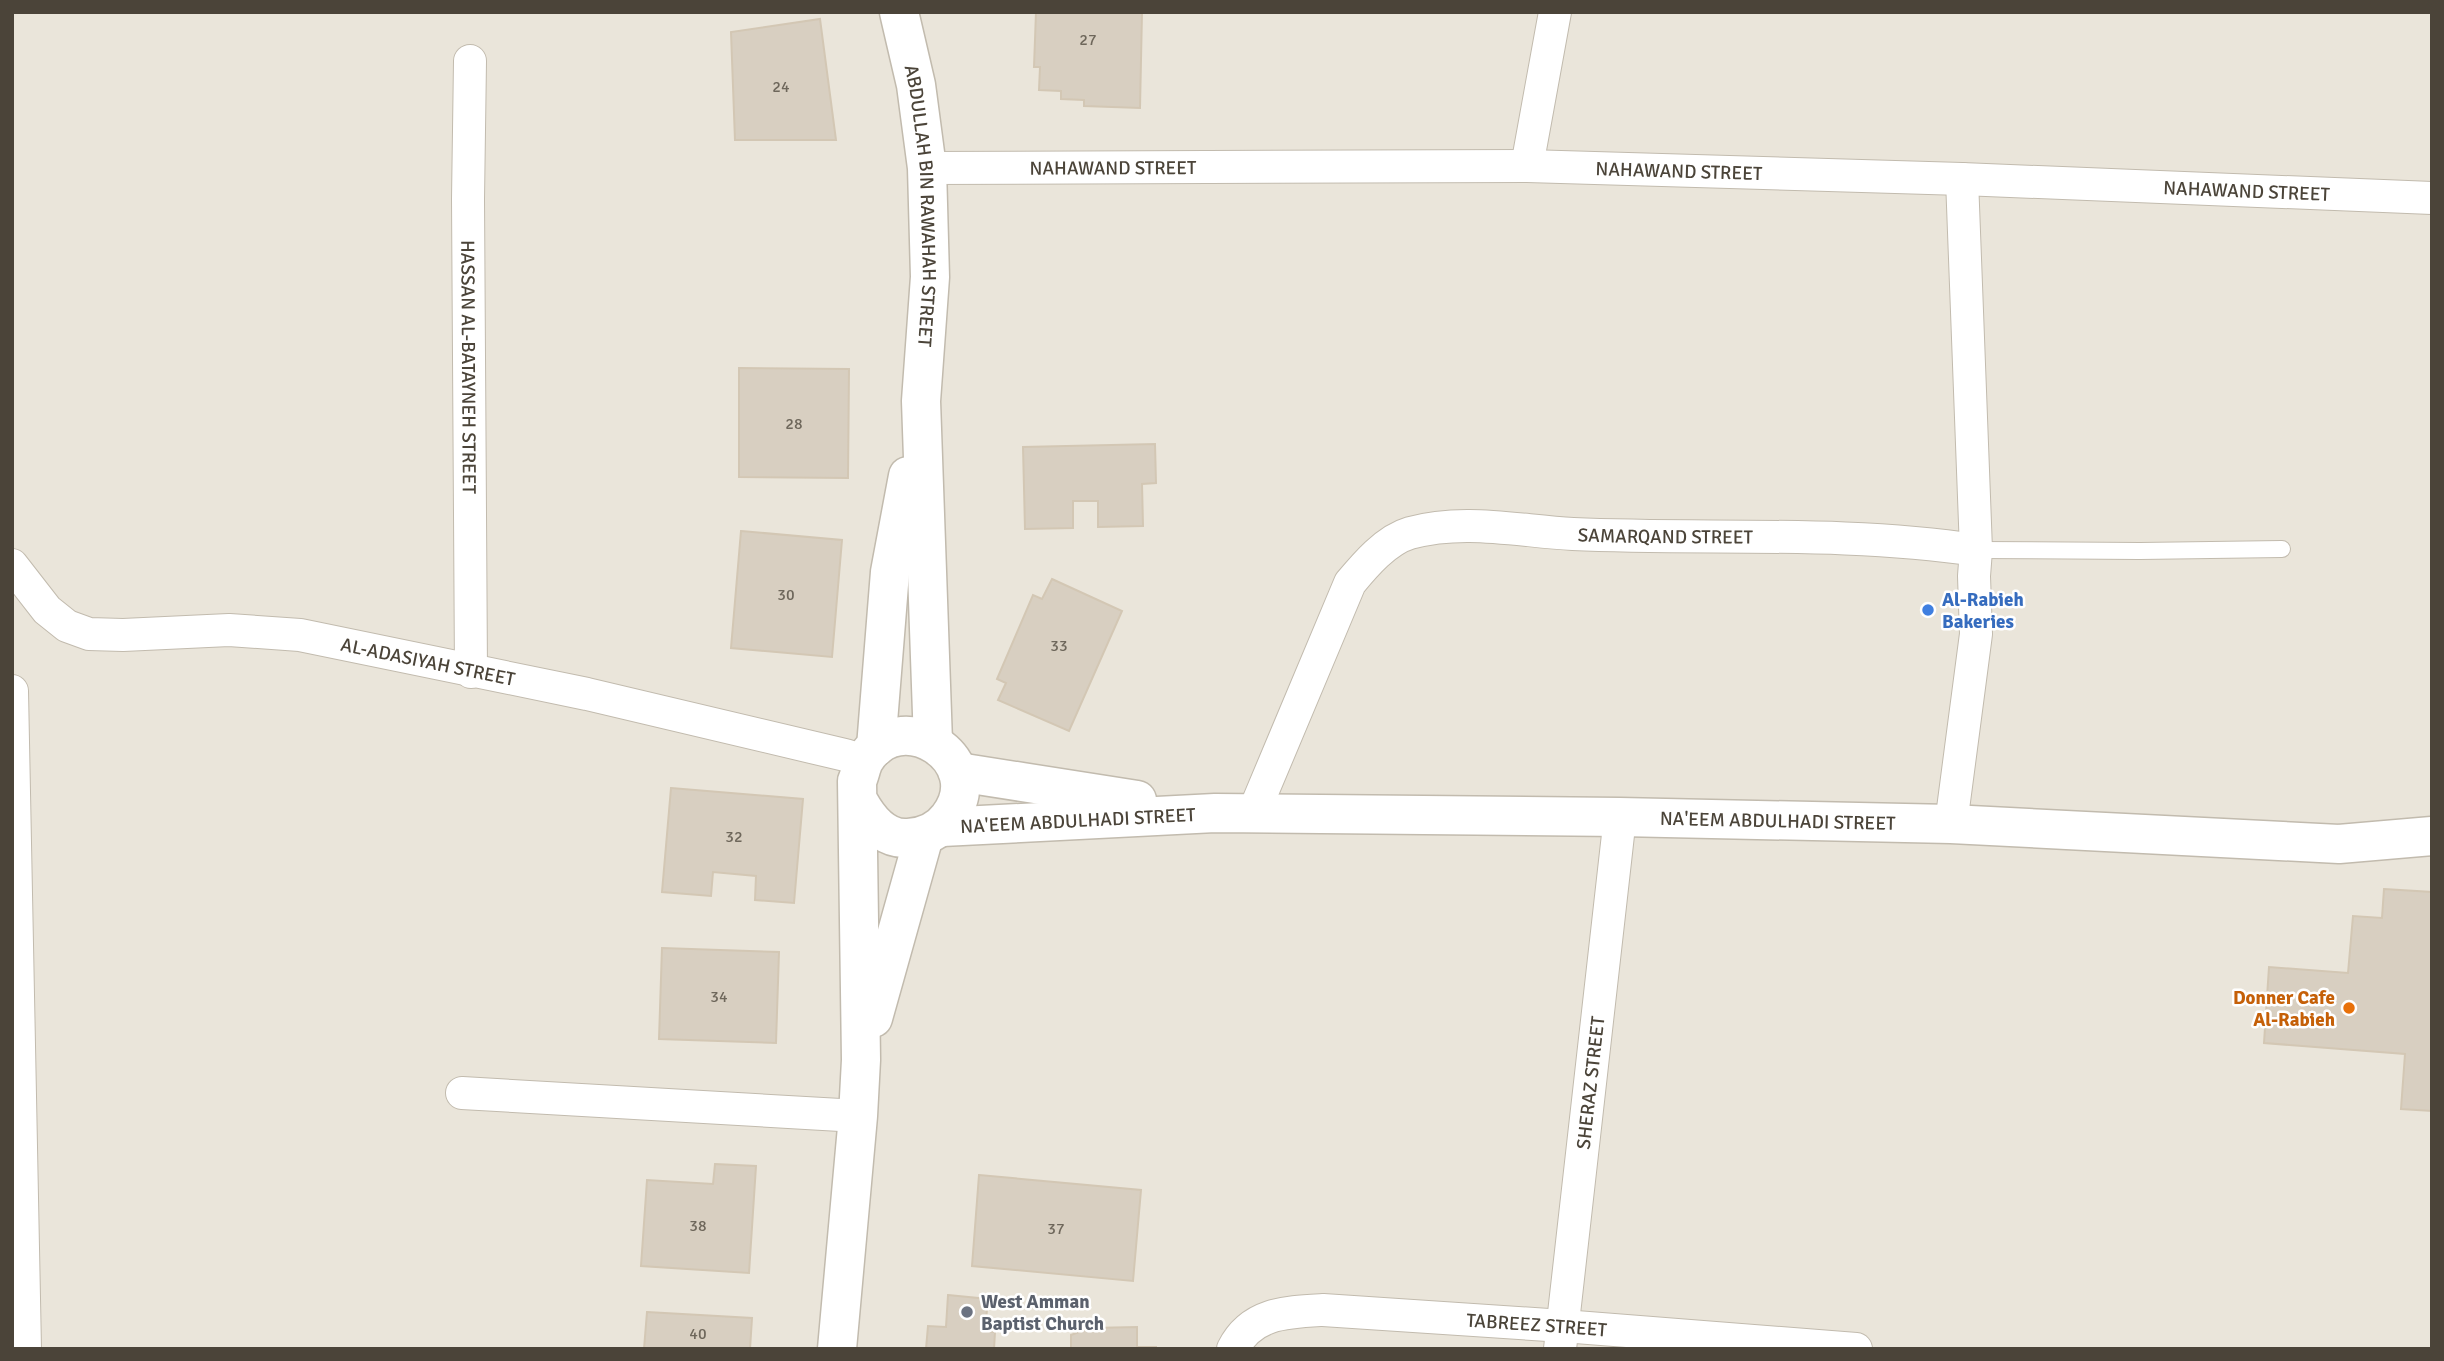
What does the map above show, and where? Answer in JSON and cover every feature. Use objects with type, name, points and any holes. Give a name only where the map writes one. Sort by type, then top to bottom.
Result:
[{"type":"street","name":"ABDULLAH BIN RAWAHAH STREET","points":[[899,12],[916,85],[927,168],[930,276],[921,401],[933,742]]},
{"type":"street","points":[[1527,166],[1555,12]]},
{"type":"street","name":"HASSAN AL-BATAYNEH STREET","points":[[470,61],[468,213],[471,672]]},
{"type":"street","name":"NAHAWAND STREET","points":[[927,168],[1527,166],[1962,179],[2432,198]]},
{"type":"street","points":[[1951,824],[1976,634],[1976,550],[1962,179]]},
{"type":"street","name":"ABDULLAH BIN RAWAHAH STREET","points":[[870,754],[890,572],[921,401]]},
{"type":"street","name":"SAMARQAND STREET","points":[[1253,814],[1350,583],[1372,556],[1407,534],[1449,525],[1572,534],[1914,541],[1976,550]]},
{"type":"street","name":"AL-ADASIYAH STREET","points":[[12,565],[47,610],[67,626],[89,634],[229,630],[300,635],[870,754]]},
{"type":"street","points":[[12,691],[25,1349]]},
{"type":"street","points":[[837,1349],[861,1060],[857,781],[870,754],[894,737],[914,736],[933,742],[948,754],[958,772],[960,792],[954,811],[933,831],[904,839],[885,833],[869,820],[859,802]]},
{"type":"street","name":"NA'EEM ABDULHADI STREET","points":[[958,772],[1215,813]]},
{"type":"street","name":"NA'EEM ABDULHADI STREET","points":[[933,831],[1215,813],[1951,824],[2339,844],[2432,836]]},
{"type":"street","name":"SHERAZ STREET","points":[[1562,1337],[1620,817]]},
{"type":"street","points":[[861,1060],[933,831]]},
{"type":"street","name":"NA'EEM ABDULHADI STREET","points":[[2339,844],[2432,864]]},
{"type":"street","points":[[462,1093],[858,1116]]},
{"type":"street","name":"TABREEZ STREET","points":[[1233,1349],[1240,1335],[1261,1319],[1290,1312],[1322,1310],[1562,1337],[1856,1349]]},
{"type":"lane","points":[[1976,550],[2282,549]]},
{"type":"shaded area","points":[[12,12],[2432,12],[2432,1349],[12,1349]]},
{"type":"building","points":[[1036,12],[1142,12],[1140,108],[1084,106],[1084,100],[1061,99],[1061,91],[1039,90],[1040,67],[1034,67]]},
{"type":"building","points":[[820,19],[836,140],[735,140],[731,32]]},
{"type":"building","points":[[739,368],[849,369],[848,478],[739,477]]},
{"type":"building","points":[[1155,444],[1156,483],[1142,484],[1143,526],[1098,527],[1098,501],[1073,501],[1073,528],[1025,529],[1023,447]]},
{"type":"building","points":[[741,531],[842,540],[832,657],[731,648]]},
{"type":"building","points":[[1052,579],[1122,611],[1069,731],[998,700],[1006,683],[997,679],[1033,595],[1042,599]]},
{"type":"building","points":[[671,788],[803,799],[794,903],[755,900],[756,876],[713,872],[711,896],[662,892]]},
{"type":"building","name":"Donner Cafe Al-Rabieh","points":[[2384,889],[2432,892],[2432,1111],[2401,1109],[2405,1054],[2264,1043],[2269,967],[2348,973],[2353,916],[2382,918]]},
{"type":"building","points":[[662,948],[779,952],[776,1043],[659,1039]]},
{"type":"building","points":[[715,1164],[756,1166],[749,1273],[641,1266],[647,1180],[713,1184]]},
{"type":"building","points":[[979,1175],[1141,1190],[1133,1281],[972,1266]]},
{"type":"building","name":"West Amman Baptist Church","points":[[948,1295],[988,1299],[985,1331],[995,1332],[994,1349],[926,1349],[928,1326],[946,1327]]},
{"type":"building","points":[[647,1312],[752,1318],[750,1349],[644,1349]]},
{"type":"building","points":[[1137,1327],[1137,1347],[1156,1349],[1071,1349],[1071,1335],[1090,1328]]},
{"type":"place","name":"Al-Rabieh Bakeries","points":[[1928,610]]},
{"type":"place","name":"Donner Cafe Al-Rabieh","points":[[2349,1008]]},
{"type":"place","name":"West Amman Baptist Church","points":[[967,1312]]}]
